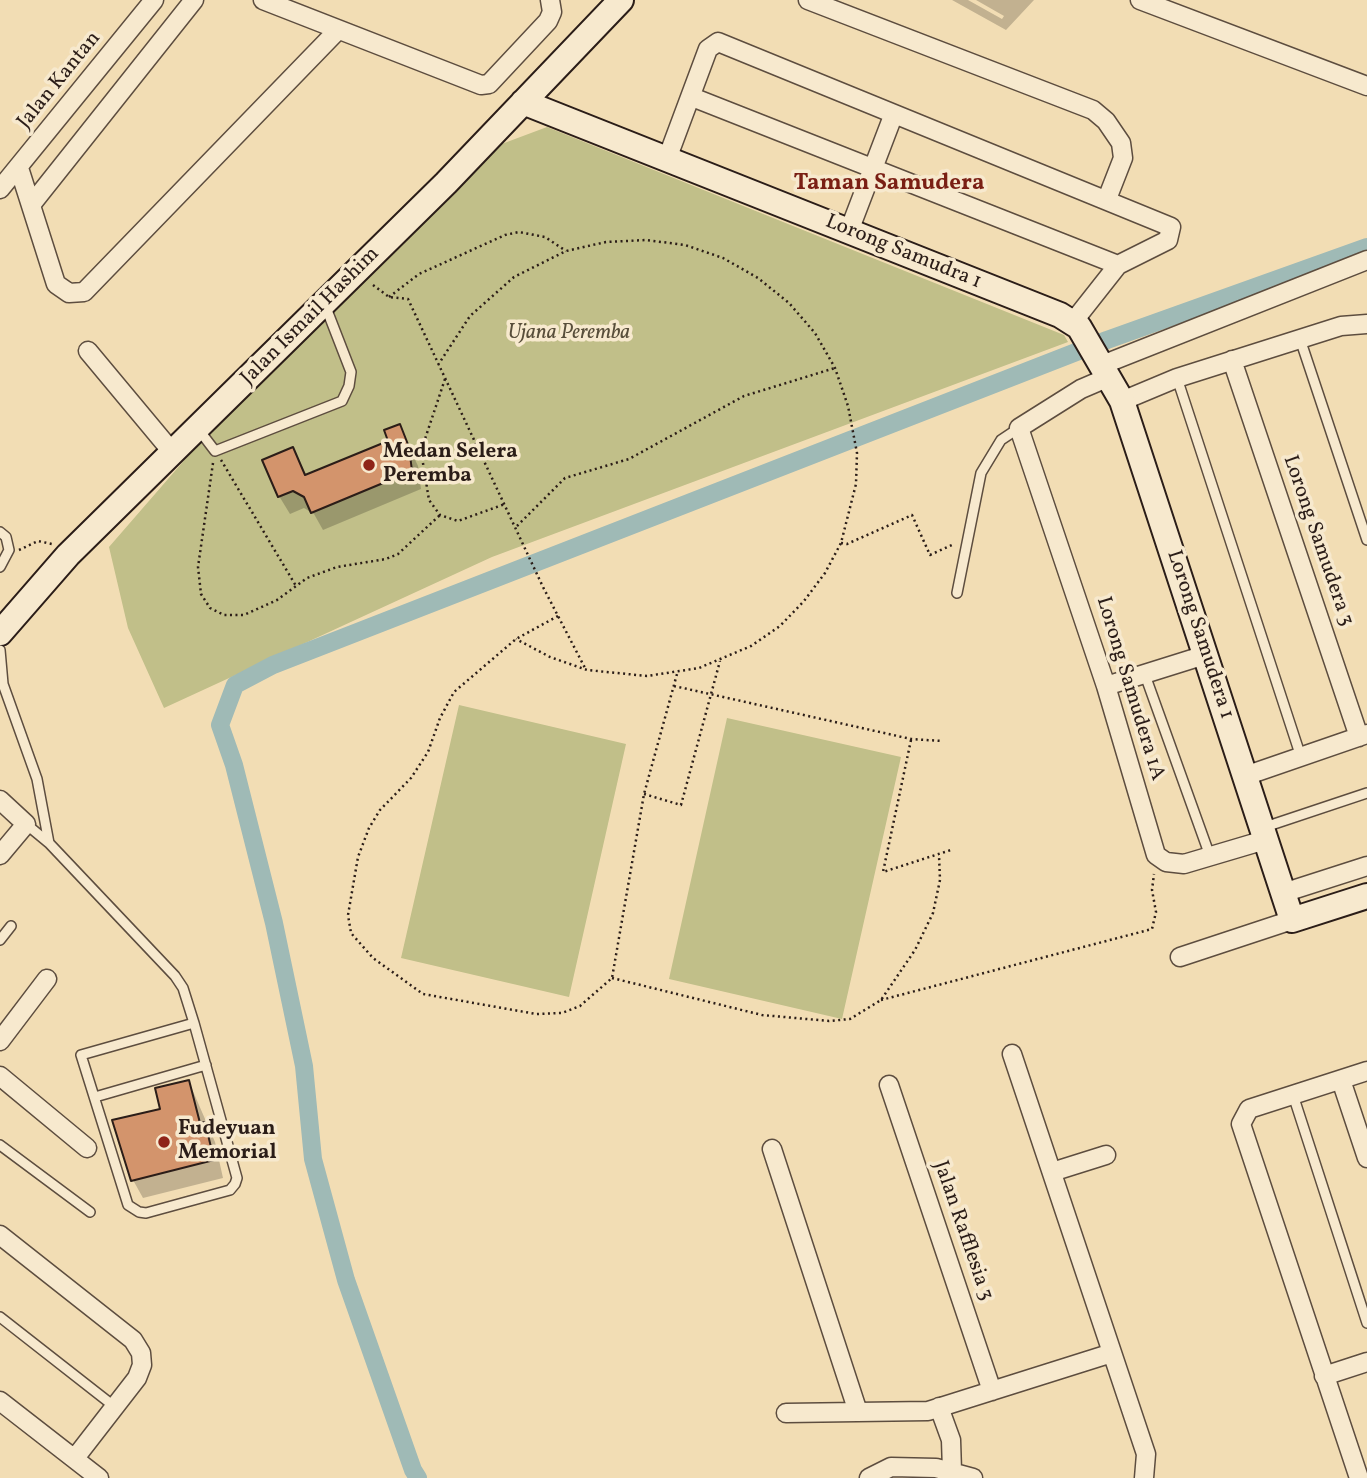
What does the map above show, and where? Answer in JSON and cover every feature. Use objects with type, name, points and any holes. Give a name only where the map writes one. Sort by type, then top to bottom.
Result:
[{"type":"street","name":"Jalan Kantan","points":[[0,190],[154,0]]},
{"type":"street","points":[[31,205],[194,0]]},
{"type":"street","points":[[263,0],[481,85],[489,84],[548,21],[552,12],[550,0]]},
{"type":"street","points":[[808,0],[1093,110],[1106,121],[1121,143],[1123,158],[1107,199]]},
{"type":"street","points":[[1140,0],[1367,86]]},
{"type":"street","name":"Jalan Ismail Hashim","points":[[0,633],[68,555],[357,272],[523,102],[610,3]]},
{"type":"street","points":[[19,168],[56,284],[69,293],[85,292],[337,31]]},
{"type":"street","points":[[667,159],[708,49],[718,42],[892,116],[1167,223],[1172,230],[1168,240],[1118,265],[1079,328]]},
{"type":"street","points":[[692,97],[1118,265]]},
{"type":"street","name":"Lorong Samudra 1","points":[[523,102],[849,231],[1079,328]]},
{"type":"street","points":[[849,231],[892,116]]},
{"type":"street","points":[[1019,428],[1081,390],[1102,366],[1367,260]]},
{"type":"street","name":"Lorong Samudera 1","points":[[1079,328],[1122,401],[1292,920]]},
{"type":"street","points":[[1122,401],[1177,378],[1300,339],[1365,329]]},
{"type":"street","points":[[88,351],[173,453]]},
{"type":"street","name":"Lorong Samudera 3","points":[[1232,360],[1363,736]]},
{"type":"street","name":"Lorong Samudera 1A","points":[[1019,428],[1106,686],[1156,855],[1166,862]]},
{"type":"street","points":[[1106,686],[1205,655]]},
{"type":"street","points":[[1245,776],[1363,736]]},
{"type":"street","points":[[0,800],[26,824],[0,855]]},
{"type":"street","points":[[1166,862],[1184,864],[1264,834]]},
{"type":"street","points":[[1283,893],[1367,866]]},
{"type":"street","points":[[1180,957],[1367,896]]},
{"type":"street","points":[[0,1041],[47,979]]},
{"type":"street","points":[[1012,1054],[1146,1454],[1144,1478]]},
{"type":"street","points":[[1359,1478],[1241,1125],[1249,1109],[1367,1071]]},
{"type":"street","points":[[0,1076],[87,1148]]},
{"type":"street","points":[[1341,1080],[1367,1158]]},
{"type":"street","name":"Jalan Rafflesia 3","points":[[890,1085],[992,1391]]},
{"type":"street","points":[[772,1149],[858,1412]]},
{"type":"street","points":[[1052,1172],[1106,1155]]},
{"type":"street","points":[[0,1235],[133,1340],[141,1353],[142,1365],[137,1378],[75,1458]]},
{"type":"street","points":[[786,1413],[921,1412],[1112,1353]]},
{"type":"street","points":[[1324,1376],[1367,1362]]},
{"type":"street","points":[[0,1401],[99,1478]]},
{"type":"street","points":[[939,1407],[951,1440],[952,1471]]},
{"type":"street","points":[[869,1478],[891,1467],[952,1471],[972,1478]]},
{"type":"lane","points":[[198,428],[215,451],[342,401],[349,387],[351,372],[325,303]]},
{"type":"lane","points":[[1300,339],[1367,540]]},
{"type":"lane","points":[[1177,378],[1301,757]]},
{"type":"lane","points":[[957,593],[981,473],[990,454],[1002,440],[1019,428]]},
{"type":"lane","points":[[0,532],[6,537],[9,550],[0,567]]},
{"type":"lane","points":[[0,650],[3,684],[37,779],[50,843]]},
{"type":"lane","points":[[1144,675],[1210,856]]},
{"type":"lane","points":[[1264,834],[1367,793]]},
{"type":"lane","points":[[26,824],[50,843],[176,976],[183,988],[194,1023],[237,1178],[230,1191],[146,1213],[128,1205],[81,1055],[194,1023]]},
{"type":"lane","points":[[0,940],[11,926]]},
{"type":"lane","points":[[95,1097],[206,1065]]},
{"type":"lane","points":[[1293,1095],[1367,1323]]},
{"type":"lane","points":[[0,1144],[90,1212]]},
{"type":"lane","points":[[0,1317],[115,1407]]},
{"type":"path","points":[[389,296],[419,274],[505,235],[519,232],[545,237],[566,251]]},
{"type":"path","points":[[438,365],[470,316],[514,277],[566,251],[606,242],[646,240],[685,245],[723,258],[758,278],[789,303],[815,333],[835,368],[848,405],[857,453],[854,494],[841,542],[825,573],[804,601],[780,626],[751,646],[720,661],[677,673],[647,676],[587,670],[550,657],[516,639]]},
{"type":"path","points":[[357,272],[389,296],[408,299],[543,587],[587,670]]},
{"type":"path","points":[[516,527],[565,478],[629,458],[744,396],[835,368]]},
{"type":"path","points":[[445,379],[421,451],[429,500],[440,515],[458,521],[505,504]]},
{"type":"path","points":[[215,451],[296,586]]},
{"type":"path","points":[[215,451],[198,567],[201,594],[211,608],[224,615],[244,615],[277,600],[307,578],[337,567],[386,559],[398,554],[440,515]]},
{"type":"path","points":[[841,542],[847,544],[912,515],[930,555],[966,538]]},
{"type":"path","points":[[9,550],[21,550],[43,541],[68,555]]},
{"type":"path","points":[[558,615],[516,639],[454,691],[440,718],[428,752],[411,778],[380,810],[369,828],[358,857],[348,915],[351,933],[373,958],[424,994],[536,1014],[562,1013],[580,1006],[612,978],[643,794],[677,673]]},
{"type":"path","points":[[643,794],[681,805],[720,661]]},
{"type":"path","points":[[674,686],[911,739],[942,741]]},
{"type":"path","points":[[911,739],[883,872],[951,850]]},
{"type":"path","points":[[881,1000],[915,950],[933,913],[940,880],[939,855]]},
{"type":"path","points":[[612,978],[762,1015],[829,1021],[850,1019],[881,1000],[1152,929],[1156,912],[1152,890],[1154,872],[1166,862]]},
{"type":"green space","name":"Ujana Peremba","points":[[547,127],[1064,335],[1068,342],[492,557],[164,708],[128,628],[109,547],[201,441],[499,145]]},
{"type":"green space","points":[[459,705],[626,744],[569,997],[401,958]]},
{"type":"green space","points":[[727,718],[901,757],[842,1019],[669,979]]},
{"type":"building","name":"Medan Selera Peremba","points":[[400,424],[409,447],[412,471],[311,513],[304,497],[293,491],[278,497],[262,460],[293,447],[305,475],[388,441],[384,430]]},
{"type":"building","name":"Fudeyuan Memorial","points":[[189,1080],[200,1123],[205,1122],[214,1160],[131,1181],[112,1120],[160,1109],[155,1088]]},
{"type":"waterway","points":[[418,1478],[346,1280],[313,1159],[304,1066],[274,923],[234,765],[220,725],[235,685],[273,665],[1107,340],[1367,247]]},
{"type":"place","name":"Medan Selera Peremba","points":[[369,465]]},
{"type":"place","name":"Fudeyuan Memorial","points":[[164,1142]]},
{"type":"district","name":"Taman Samudera","points":[[889,185]]}]
